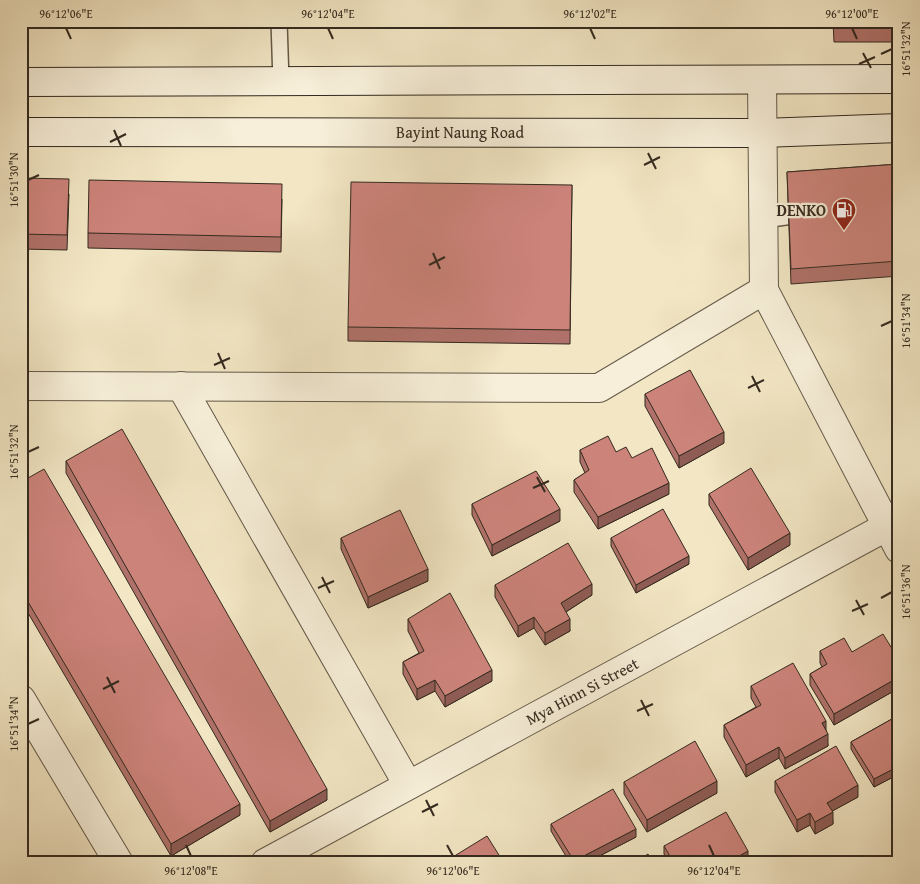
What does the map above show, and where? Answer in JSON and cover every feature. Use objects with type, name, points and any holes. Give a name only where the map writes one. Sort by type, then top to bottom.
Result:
[{"type":"street","points":[[21,82],[899,79]]},
{"type":"street","points":[[762,80],[764,290],[895,532]]},
{"type":"street","name":"Bayint Naung Road","points":[[21,132],[762,133],[899,128]]},
{"type":"street","points":[[21,386],[599,388],[764,290]]},
{"type":"street","points":[[181,386],[408,785]]},
{"type":"street","name":"Mya Hinn Si Street","points":[[265,863],[408,785],[895,532]]},
{"type":"street","points":[[21,699],[120,863]]},
{"type":"lane","points":[[279,21],[281,82]]},
{"type":"lane","points":[[764,220],[822,211]]},
{"type":"building","points":[[833,21],[899,21],[899,27],[834,28]]},
{"type":"building","name":"DENKO","points":[[899,164],[899,261],[791,269],[787,172]]},
{"type":"building","points":[[21,178],[69,179],[67,235],[21,234]]},
{"type":"building","points":[[89,180],[282,184],[281,237],[88,233]]},
{"type":"building","points":[[351,182],[572,185],[570,330],[348,327]]},
{"type":"building","points":[[690,370],[724,432],[679,456],[645,394]]},
{"type":"building","points":[[122,429],[327,789],[270,821],[66,461]]},
{"type":"building","points":[[608,436],[616,452],[626,447],[632,458],[652,448],[669,483],[598,517],[574,480],[589,470],[580,450]]},
{"type":"building","points":[[751,468],[790,533],[748,558],[709,494]]},
{"type":"building","points":[[44,469],[240,804],[171,844],[21,590],[21,482]]},
{"type":"building","points":[[536,471],[560,509],[492,545],[472,504]]},
{"type":"building","points":[[663,509],[689,556],[636,585],[611,538]]},
{"type":"building","points":[[400,510],[428,569],[368,597],[341,538]]},
{"type":"building","points":[[568,543],[592,584],[561,603],[570,619],[545,633],[534,617],[518,626],[495,585]]},
{"type":"building","points":[[450,593],[492,670],[445,696],[435,680],[417,689],[403,662],[424,651],[408,619]]},
{"type":"building","points":[[883,634],[899,660],[899,677],[834,714],[810,674],[827,664],[820,651],[844,638],[852,652]]},
{"type":"building","points":[[793,663],[826,721],[822,723],[828,734],[785,758],[779,747],[746,765],[724,725],[761,705],[751,686]]},
{"type":"building","points":[[899,715],[899,766],[874,779],[851,742]]},
{"type":"building","points":[[695,741],[717,781],[647,820],[624,782]]},
{"type":"building","points":[[836,746],[858,785],[827,803],[833,812],[815,822],[810,813],[797,820],[775,781]]},
{"type":"building","points":[[613,789],[636,829],[574,861],[551,824]]},
{"type":"building","points":[[726,812],[748,851],[727,863],[674,863],[664,846]]},
{"type":"building","points":[[487,836],[504,863],[443,863]]},
{"type":"building","points":[[648,854],[653,863],[633,863]]},
{"type":"place","name":"DENKO","points":[[844,231]]}]
